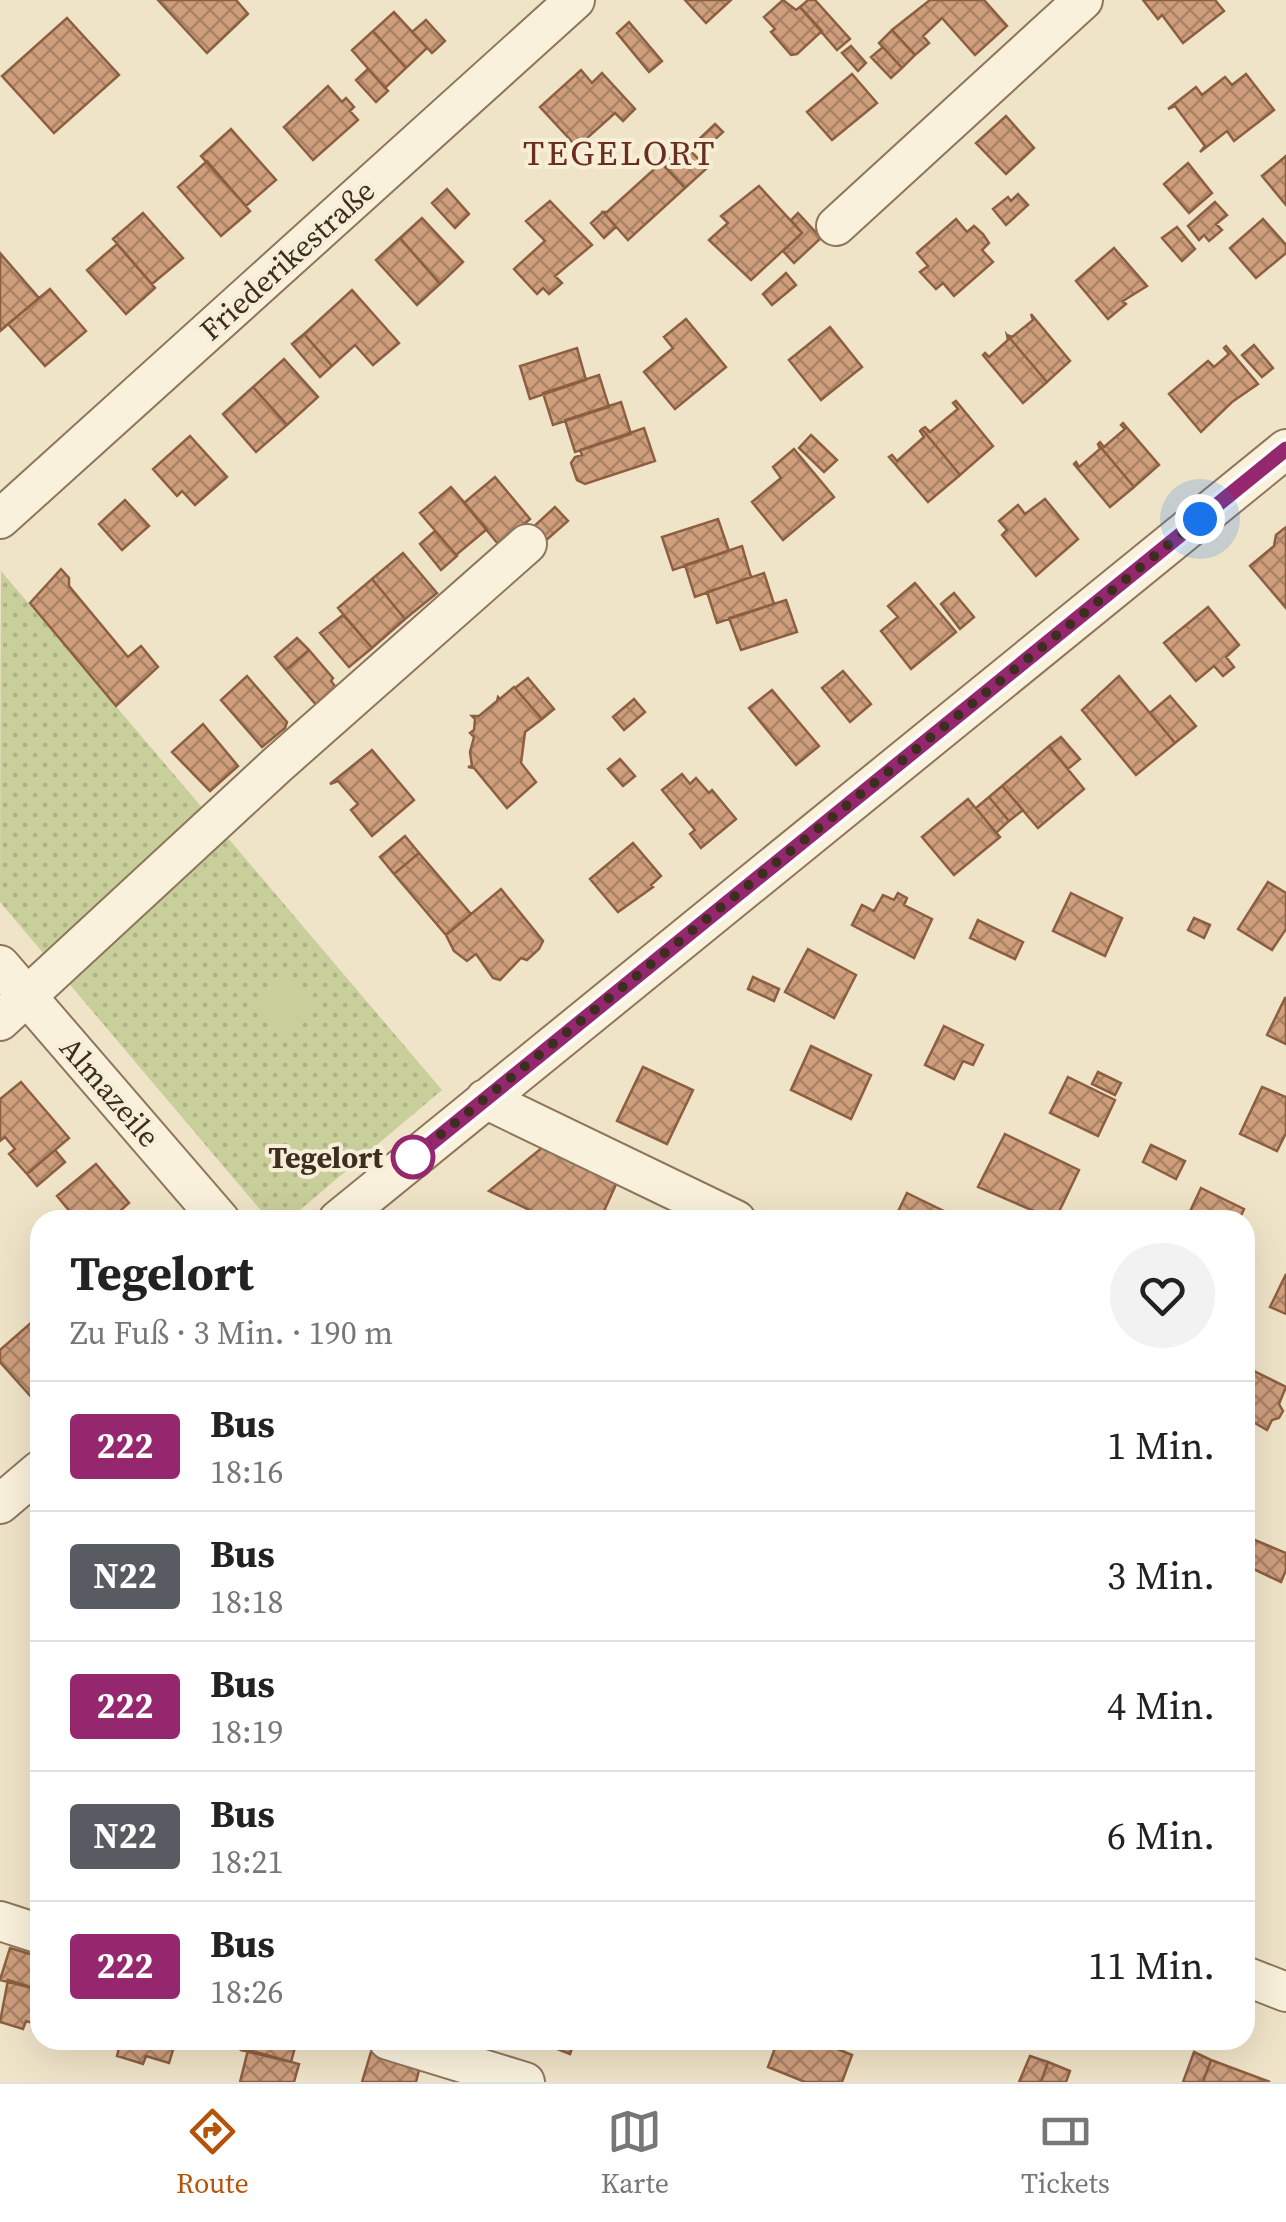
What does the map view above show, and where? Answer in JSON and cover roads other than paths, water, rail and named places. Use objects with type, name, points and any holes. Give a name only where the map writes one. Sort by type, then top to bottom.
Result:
[{"type":"street","name":"Friederikestraße","points":[[0,519],[575,0]]},
{"type":"street","points":[[836,226],[1084,0]]},
{"type":"street","points":[[350,1210],[1286,448]]},
{"type":"street","points":[[0,1021],[277,765],[528,544]]},
{"type":"street","name":"Almazeile","points":[[0,966],[211,1210]]},
{"type":"street","points":[[485,1099],[715,1210]]},
{"type":"street","points":[[0,1922],[30,1931]]},
{"type":"street","points":[[1255,1980],[1286,1992]]},
{"type":"street","points":[[421,2050],[525,2082]]},
{"type":"place","name":"Tegelort","points":[[413,1157]]},
{"type":"district","name":"TEGELORT","points":[[620,153]]}]
